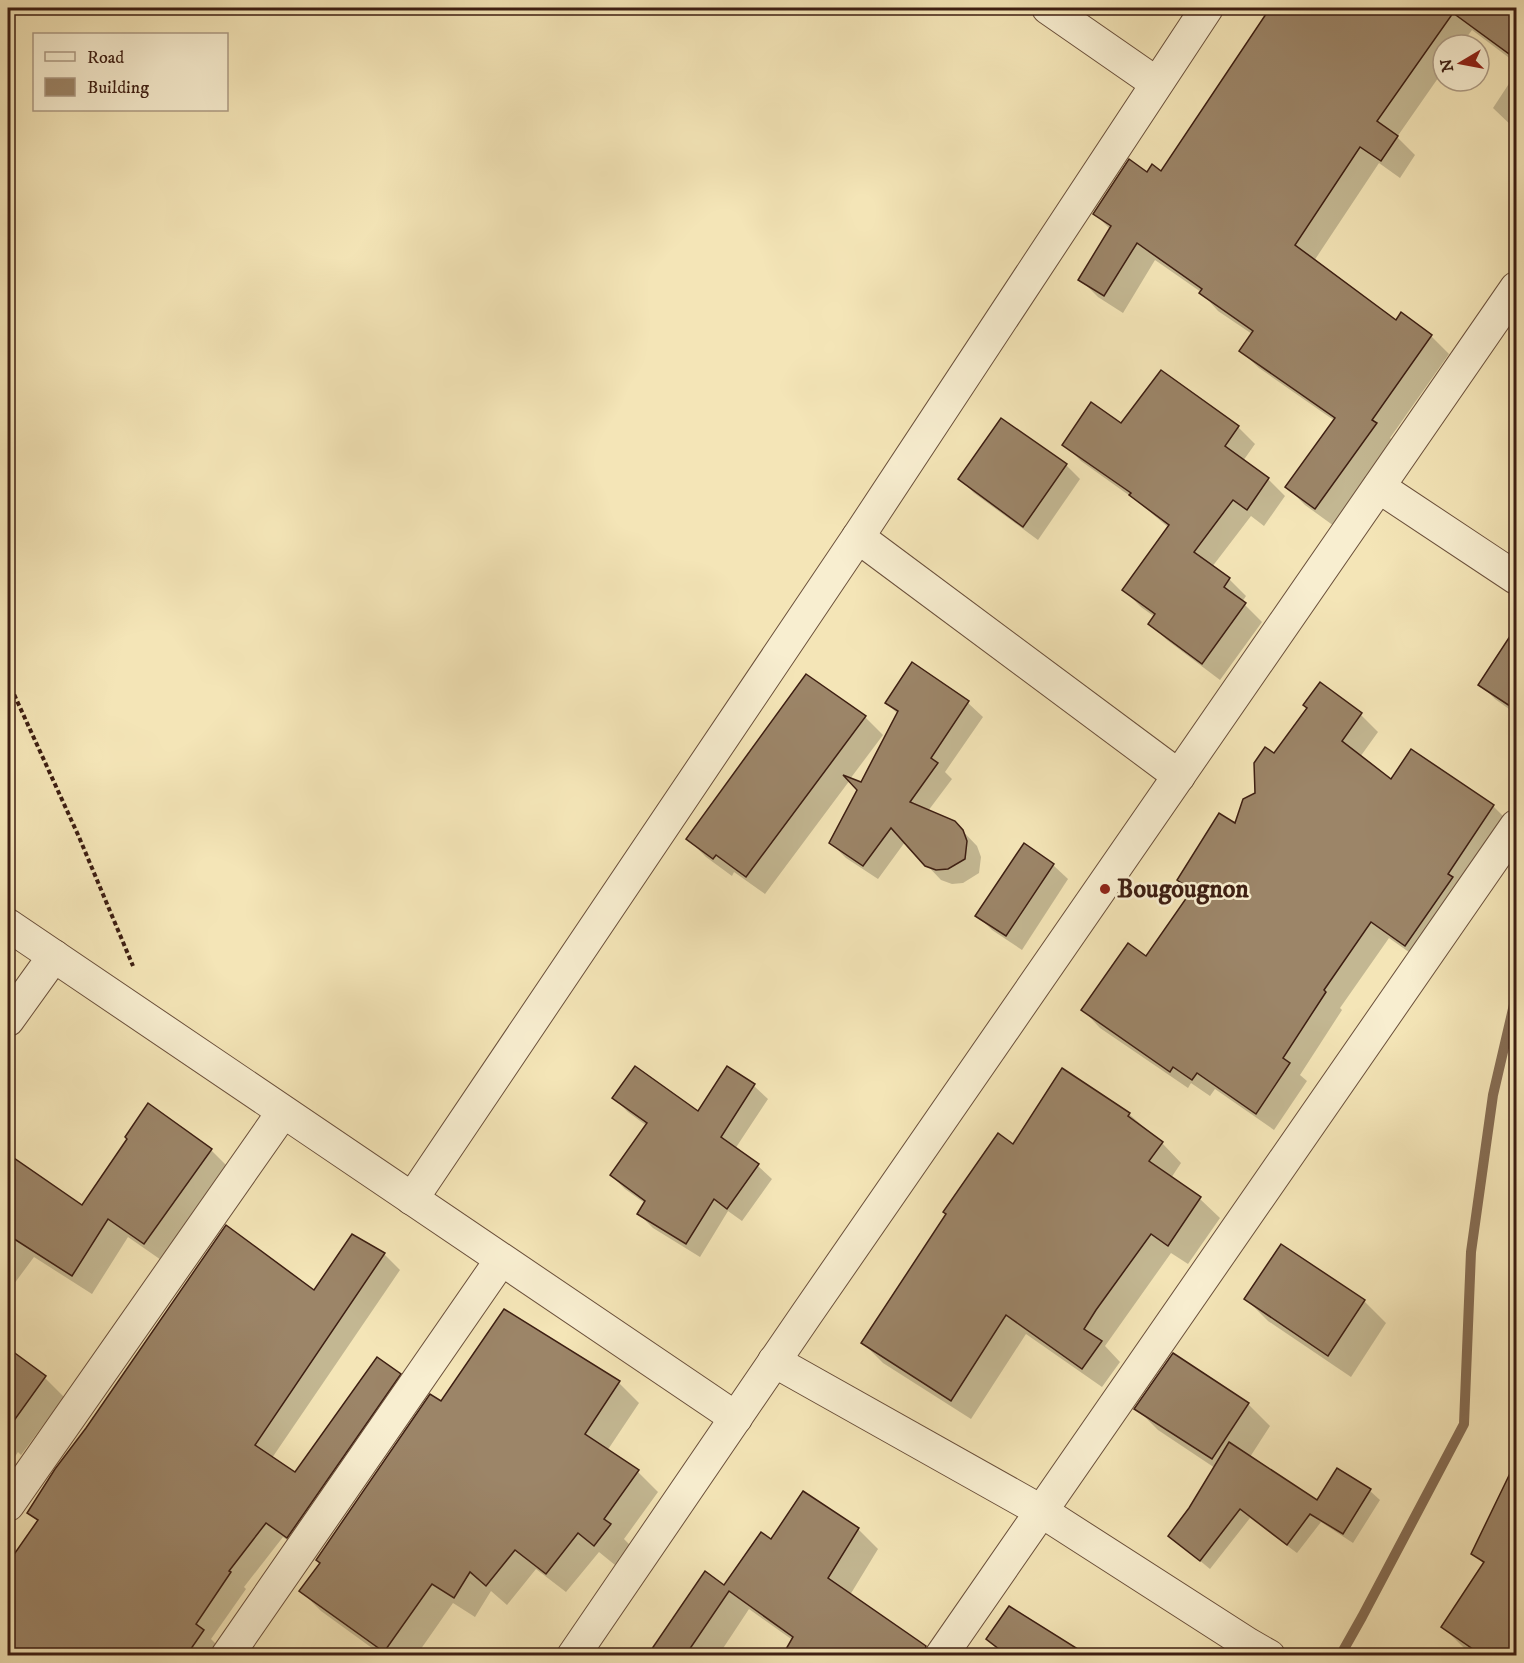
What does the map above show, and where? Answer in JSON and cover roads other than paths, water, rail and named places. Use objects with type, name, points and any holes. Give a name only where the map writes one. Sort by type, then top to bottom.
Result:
[{"type":"street","points":[[1048,8],[1156,83]]},
{"type":"street","points":[[412,1199],[858,537],[1207,8]]},
{"type":"street","points":[[573,1656],[774,1361],[1516,288]]},
{"type":"street","points":[[1379,487],[1516,578]]},
{"type":"street","points":[[858,537],[1179,776]]},
{"type":"street","points":[[941,1656],[1516,826]]},
{"type":"street","points":[[8,925],[736,1418]]},
{"type":"street","points":[[8,1020],[54,956]]},
{"type":"street","points":[[8,1505],[283,1112]]},
{"type":"street","points":[[227,1656],[501,1260]]},
{"type":"street","points":[[774,1361],[1041,1511],[1252,1652]]},
{"type":"waterway","points":[[1340,1656],[1464,1424],[1471,1252],[1493,1095],[1516,996]]},
{"type":"place","name":"Bougougnon","points":[[1105,889]]}]
